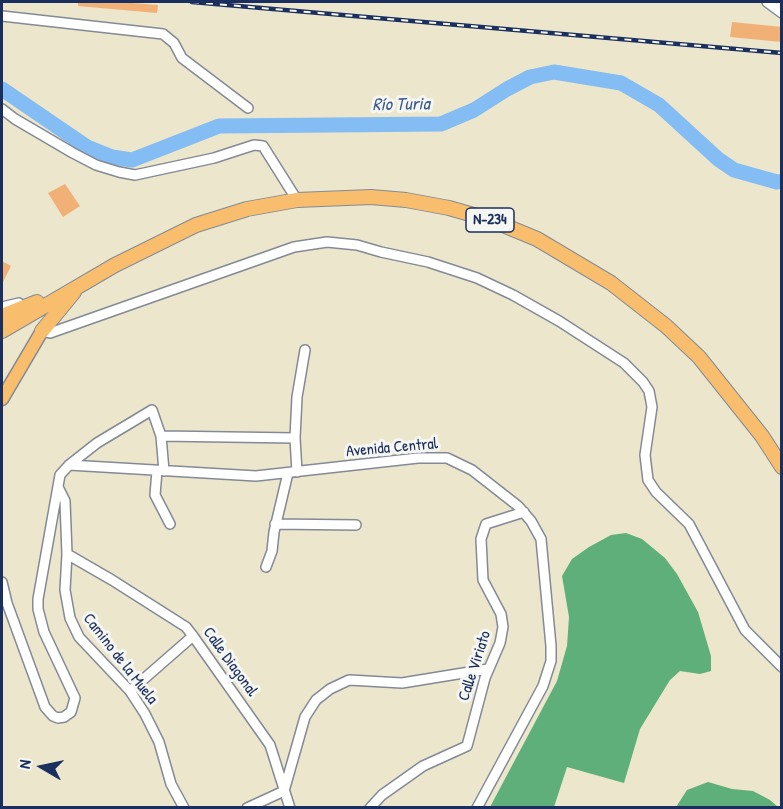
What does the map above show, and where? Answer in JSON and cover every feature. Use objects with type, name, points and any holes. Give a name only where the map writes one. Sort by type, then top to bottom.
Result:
[{"type":"highway","name":"N-234","points":[[2,331],[153,244],[196,225],[247,209],[297,200],[371,197],[406,200],[449,208],[491,220],[537,239],[611,283],[666,326],[699,357],[729,392],[782,467]]},
{"type":"highway","points":[[42,332],[79,286]]},
{"type":"highway","points":[[2,316],[45,299],[60,297]]},
{"type":"main road","points":[[2,399],[42,332]]},
{"type":"street","points":[[767,2],[782,14]]},
{"type":"street","points":[[2,16],[163,34],[174,43],[182,58],[248,108]]},
{"type":"street","points":[[2,109],[15,119],[96,165],[135,175],[214,158],[254,145],[263,146],[297,200]]},
{"type":"street","points":[[42,332],[50,333],[294,247],[327,242],[357,245],[428,262],[495,286],[587,339],[624,363],[643,381],[652,407],[645,455],[648,480],[656,492],[689,524],[745,630],[782,667]]},
{"type":"street","points":[[2,307],[23,302],[33,304]]},
{"type":"street","points":[[266,567],[272,552],[275,524],[293,473],[297,397],[305,350]]},
{"type":"street","points":[[2,582],[7,603],[45,707],[53,716],[64,717],[72,712],[75,698],[44,632],[38,609],[39,586],[60,475],[97,443],[152,410],[161,436],[161,471],[155,495],[170,524]]},
{"type":"street","points":[[161,436],[295,438]]},
{"type":"street","name":"Avenida Central","points":[[69,465],[256,476],[418,458],[447,458],[472,470],[524,512],[541,539],[551,661],[543,686],[477,807]]},
{"type":"street","name":"Camino de la Muela","points":[[58,487],[64,501],[67,554],[66,604],[73,627],[92,652],[130,691],[154,731],[164,754],[171,784],[183,807]]},
{"type":"street","name":"Calle Viriato","points":[[370,807],[382,795],[423,765],[467,746],[488,669],[500,643],[503,627],[501,614],[483,580],[482,539],[486,524],[524,512]]},
{"type":"street","points":[[275,524],[356,525]]},
{"type":"street","name":"Calle Diagonal","points":[[67,554],[177,621],[194,636],[270,745],[290,807]]},
{"type":"street","points":[[130,691],[194,636]]},
{"type":"street","points":[[247,807],[284,790],[305,717],[316,700],[330,689],[349,680],[402,683],[488,669]]},
{"type":"green space","points":[[626,533],[642,539],[665,558],[677,574],[698,612],[711,656],[711,671],[700,674],[680,671],[670,680],[640,729],[624,783],[567,767],[554,807],[490,807],[557,681],[567,646],[569,617],[562,576],[572,559],[589,547],[611,535]]},
{"type":"green space","points":[[708,782],[732,789],[753,791],[778,807],[676,807],[687,790]]},
{"type":"building","points":[[78,2],[158,5],[157,13],[78,6]]},
{"type":"building","points":[[732,22],[782,27],[782,42],[730,37]]},
{"type":"building","points":[[65,184],[80,206],[63,217],[48,193]]},
{"type":"building","points":[[2,261],[11,266],[2,284]]},
{"type":"waterway","name":"Río Turia","points":[[2,89],[87,147],[112,157],[132,160],[219,126],[441,124],[474,110],[530,77],[554,72],[621,83],[659,105],[718,159],[734,170],[777,182],[782,181]]},
{"type":"railway","points":[[192,2],[782,53]]}]
